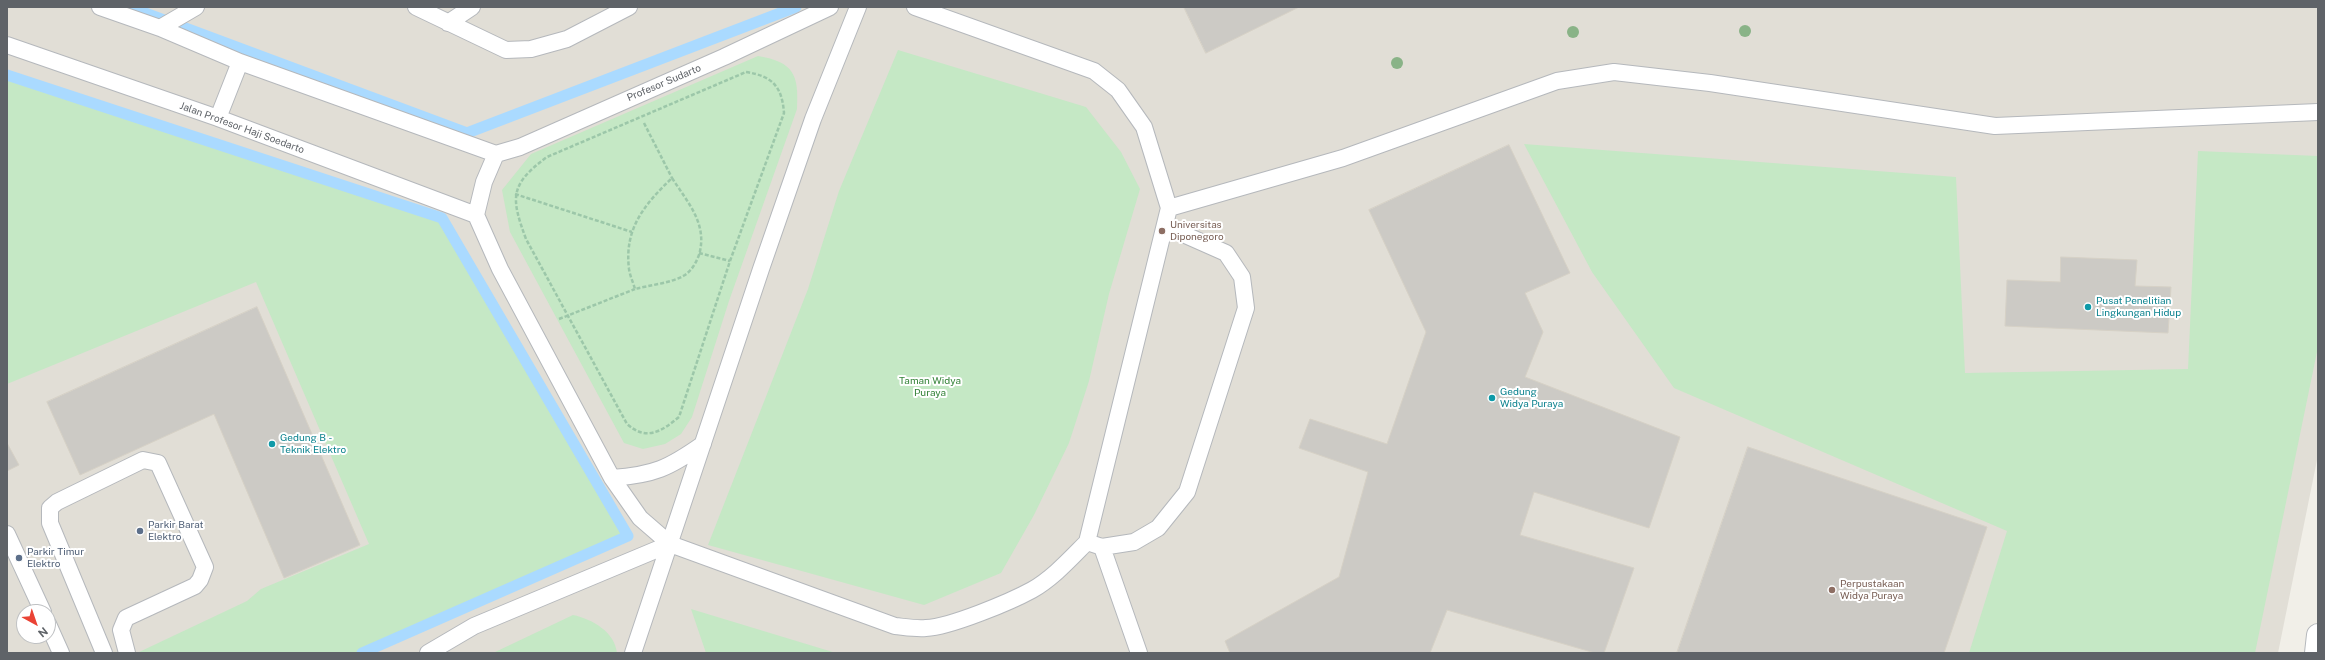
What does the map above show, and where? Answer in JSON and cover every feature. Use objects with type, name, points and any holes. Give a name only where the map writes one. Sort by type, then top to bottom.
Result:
[{"type":"street","points":[[2316,653],[2318,635]]},
{"type":"lane","points":[[100,7],[160,28],[240,62],[496,154],[484,182],[476,215],[500,269],[532,332],[612,478],[640,518],[670,544],[896,626],[925,628],[939,626],[1005,603],[1033,590],[1059,569],[1095,545],[1134,542],[1158,528],[1187,492],[1246,308],[1242,277],[1226,253],[1165,226]]},
{"type":"lane","points":[[160,28],[196,7]]},
{"type":"lane","points":[[416,7],[506,50],[531,49],[567,39],[629,7]]},
{"type":"lane","points":[[448,23],[472,7]]},
{"type":"lane","name":"Profesor Sudarto","points":[[496,154],[520,146],[724,57],[830,7]]},
{"type":"lane","points":[[634,653],[760,269],[813,119],[858,7]]},
{"type":"lane","points":[[915,7],[1094,71],[1118,90],[1144,127],[1169,208],[1095,545],[1139,653]]},
{"type":"lane","name":"Jalan Profesor Haji Soedarto","points":[[7,44],[218,118],[476,215]]},
{"type":"lane","points":[[218,118],[240,62]]},
{"type":"lane","points":[[1169,208],[1343,158],[1557,81],[1614,72],[1710,83],[1995,126],[2318,112]]},
{"type":"lane","points":[[612,478],[644,476],[677,463],[703,444]]},
{"type":"lane","points":[[104,653],[50,523],[50,508],[57,502],[143,460],[152,460],[158,463],[205,567],[200,580],[195,586],[126,618],[121,630],[127,653]]},
{"type":"lane","points":[[7,534],[39,604]]},
{"type":"lane","points":[[428,653],[474,626],[670,544]]},
{"type":"lane","points":[[56,642],[61,653]]},
{"type":"path","points":[[746,72],[764,75],[775,84],[783,97],[784,112],[730,261],[679,417],[668,426],[651,434],[636,432],[626,424],[526,239],[518,218],[515,194],[527,171],[547,157],[640,116],[746,72]]},
{"type":"path","points":[[532,332],[567,316],[635,289],[684,276],[697,262],[700,253],[702,232],[697,217],[672,178],[640,116],[632,97]]},
{"type":"path","points":[[635,289],[628,261],[632,232],[646,203],[672,178]]},
{"type":"path","points":[[515,194],[632,232]]},
{"type":"path","points":[[700,253],[760,269]]},
{"type":"shaded area","name":"Universitas Diponegoro","points":[[7,7],[2318,7],[2318,455],[2278,653],[7,653]]},
{"type":"green space","name":"Taman Widya Puraya","points":[[898,50],[1086,107],[1121,152],[1140,189],[1109,294],[1089,381],[1069,443],[1034,515],[1001,573],[924,605],[708,545],[808,289],[839,191]]},
{"type":"green space","points":[[758,56],[780,62],[787,66],[792,72],[797,87],[797,109],[729,301],[692,417],[681,434],[665,444],[643,449],[624,443],[510,232],[502,190],[531,154]]},
{"type":"green space","points":[[7,75],[442,218],[628,536],[362,653],[137,653],[247,601],[261,589],[369,544],[256,282],[7,384]]},
{"type":"green space","points":[[1524,144],[1956,177],[1965,373],[2188,369],[2198,151],[2318,156],[2318,347],[2255,653],[1969,653],[2007,531],[1674,388],[1592,272]]},
{"type":"green space","points":[[691,609],[836,653],[706,653]]},
{"type":"green space","points":[[573,615],[595,623],[607,633],[612,639],[617,653],[493,653]]},
{"type":"building","points":[[1184,7],[1299,7],[1206,53]]},
{"type":"building","name":"Gedung Widya Puraya","points":[[1509,145],[1570,273],[1525,293],[1543,332],[1525,377],[1680,437],[1649,528],[1534,492],[1520,535],[1634,568],[1604,653],[1595,653],[1447,610],[1430,653],[1230,653],[1225,641],[1339,577],[1368,472],[1299,448],[1310,419],[1387,444],[1426,332],[1369,210]]},
{"type":"building","name":"Pusat Penelitian Lingkungan Hidup","points":[[2061,257],[2137,260],[2135,286],[2171,287],[2168,333],[2005,326],[2007,280],[2060,282]]},
{"type":"building","name":"Gedung B - Teknik Elektro","points":[[257,307],[360,545],[284,578],[214,414],[80,475],[47,402]]},
{"type":"building","points":[[7,443],[19,465],[7,471]]},
{"type":"building","name":"Perpustakaan Widya Puraya","points":[[1748,447],[1987,527],[1944,653],[1677,653]]},
{"type":"waterway","points":[[129,7],[467,133],[796,7]]},
{"type":"waterway","points":[[7,75],[442,218],[628,536],[362,653]]},
{"type":"place","name":"Universitas Diponegoro","points":[[1162,231]]},
{"type":"place","name":"Pusat Penelitian Lingkungan Hidup","points":[[2088,307]]},
{"type":"place","name":"Gedung Widya Puraya","points":[[1492,398]]},
{"type":"place","name":"Gedung B - Teknik Elektro","points":[[272,444]]},
{"type":"place","name":"Parkir Barat Elektro","points":[[140,531]]},
{"type":"place","name":"Parkir Timur Elektro","points":[[19,558]]},
{"type":"place","name":"Perpustakaan Widya Puraya","points":[[1832,590]]}]
